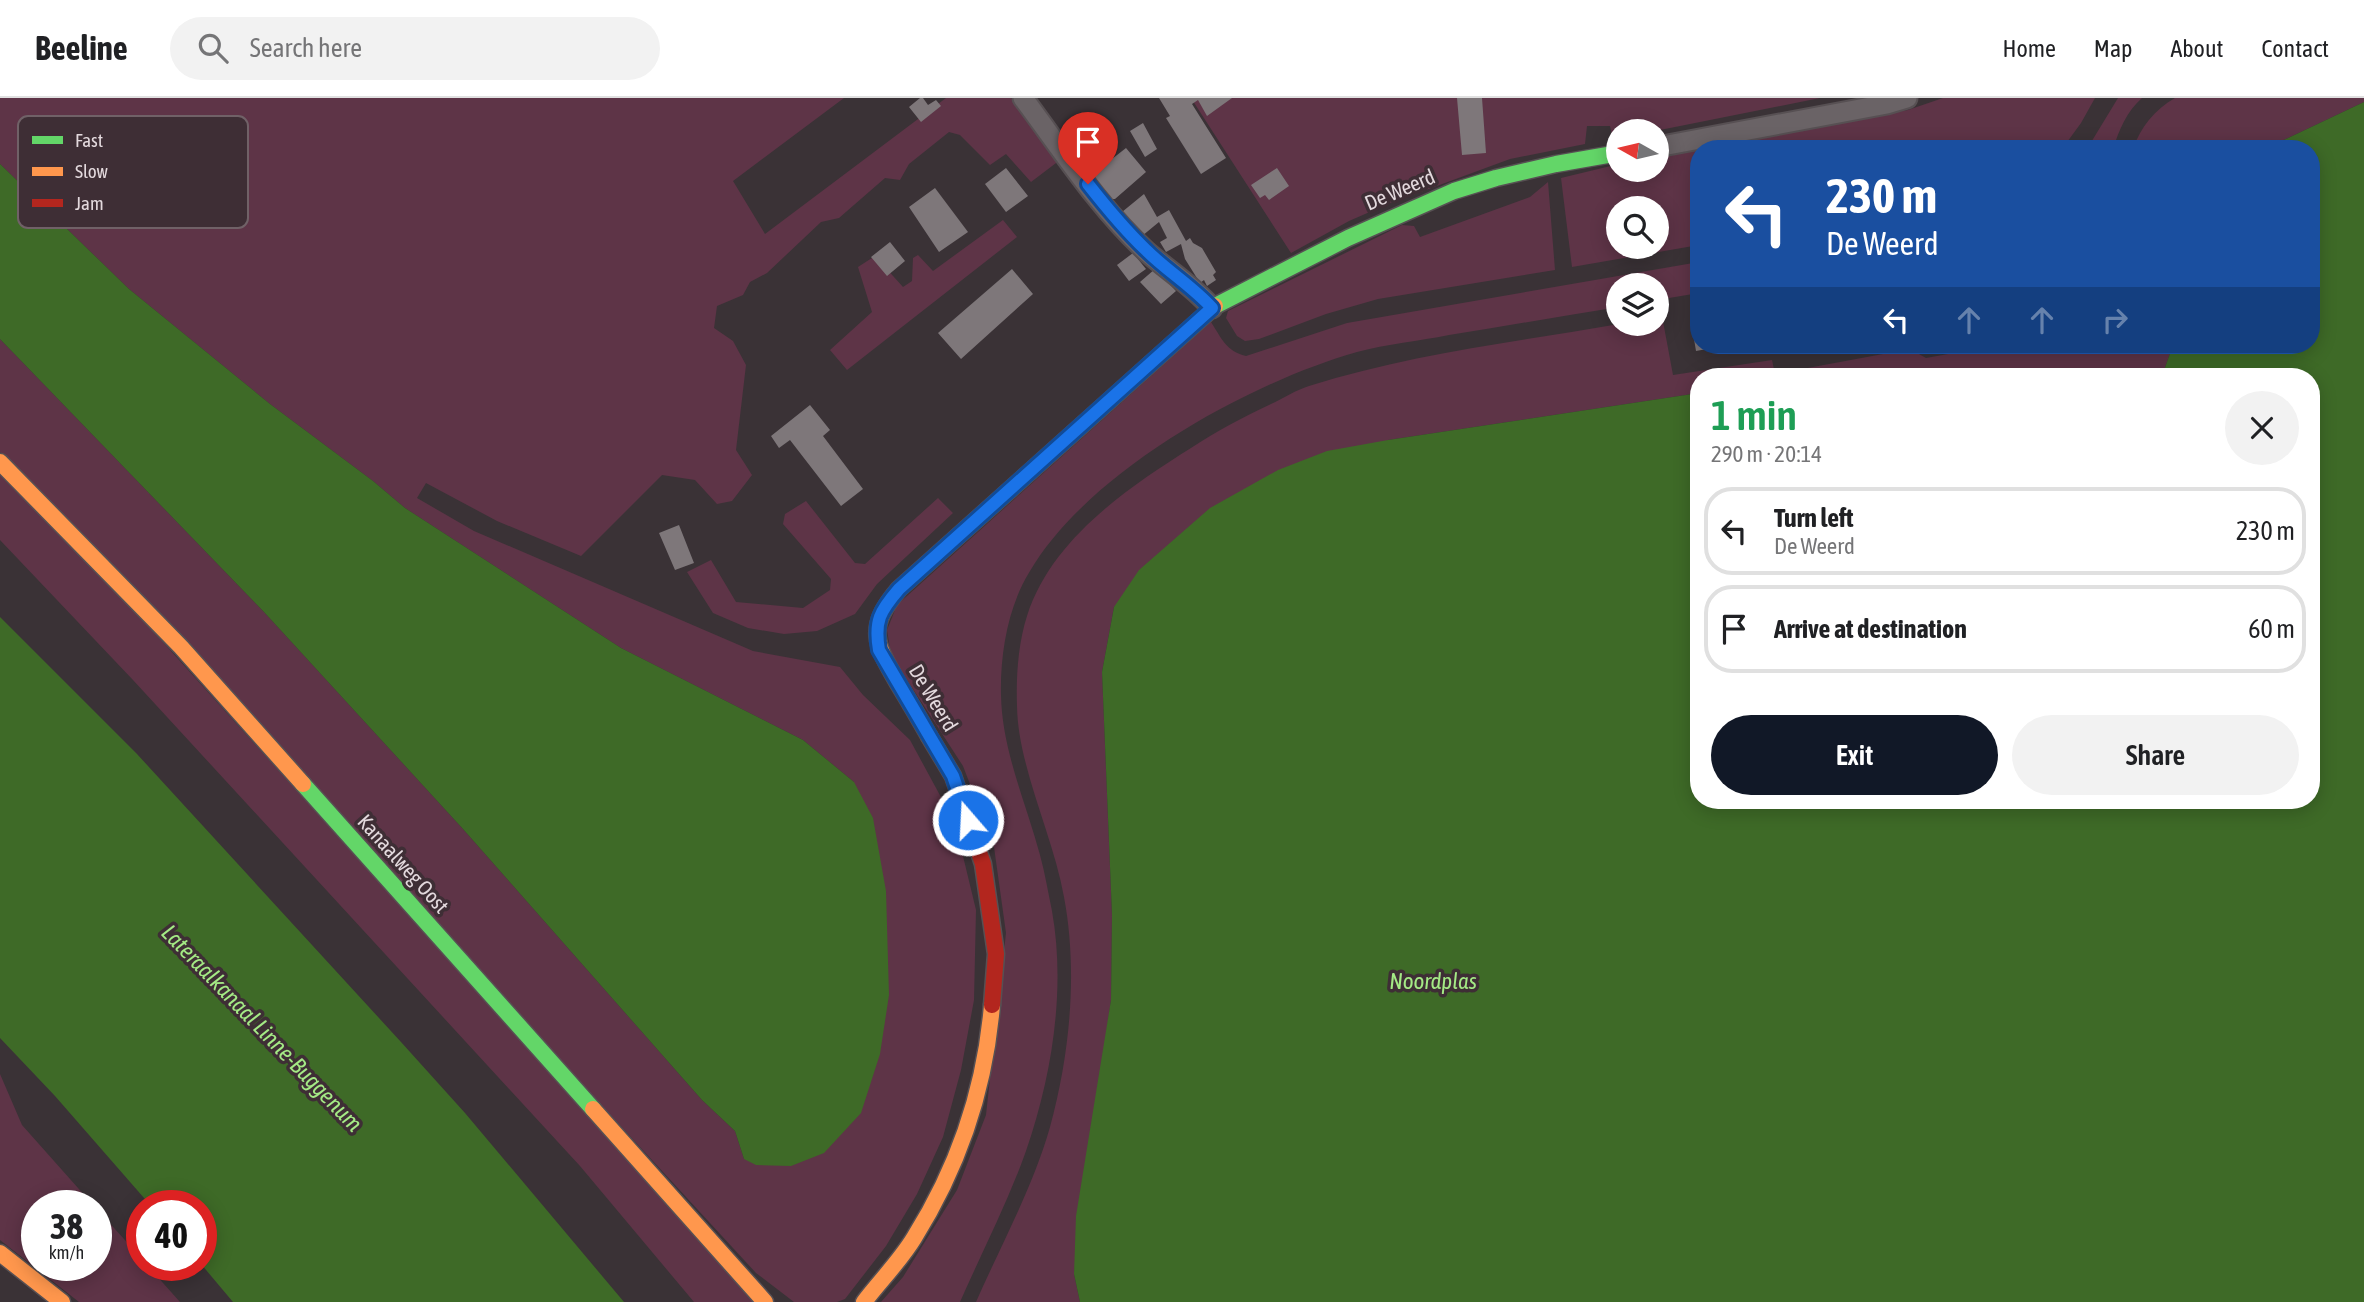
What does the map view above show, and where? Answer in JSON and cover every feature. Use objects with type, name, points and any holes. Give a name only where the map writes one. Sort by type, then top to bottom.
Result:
[{"type":"street","points":[[1023,98],[1104,205],[1147,251],[1212,308]]},
{"type":"street","points":[[1694,140],[1907,98]]},
{"type":"street","points":[[1670,145],[1690,141]]},
{"type":"street","name":"De Weerd","points":[[864,1302],[913,1240],[942,1188],[968,1128],[988,1048],[996,954],[983,864],[953,776],[879,650],[877,635],[883,608],[909,580],[1212,308],[1348,238],[1454,191],[1496,178],[1606,155]]},
{"type":"street","name":"Kanaalweg Oost","points":[[0,462],[181,647],[765,1302]]},
{"type":"street","points":[[0,1253],[62,1302]]},
{"type":"shaded area","points":[[0,98],[844,98],[733,181],[765,234],[946,98],[1011,98],[1060,160],[1031,182],[1006,154],[990,165],[960,135],[949,132],[909,164],[900,180],[885,178],[839,218],[821,222],[767,273],[750,282],[743,295],[717,306],[714,328],[733,341],[746,365],[736,450],[752,475],[732,501],[717,504],[695,480],[662,475],[581,556],[497,521],[426,483],[417,498],[474,531],[753,651],[840,667],[863,695],[910,740],[955,823],[976,910],[974,1000],[961,1070],[943,1137],[917,1194],[886,1246],[845,1299],[837,1302],[794,1302],[756,1273],[0,452],[0,339],[264,612],[463,829],[702,1100],[735,1131],[744,1159],[854,782],[803,740],[621,648],[405,508],[270,404],[129,289],[66,228],[248,228],[248,116],[18,116],[18,181],[0,164]]},
{"type":"shaded area","points":[[1191,98],[1820,98],[1670,128],[1670,119],[1606,119],[1606,126],[1587,126],[1585,144],[1510,159],[1388,204],[1349,221],[1291,253]]},
{"type":"shaded area","points":[[1943,98],[2095,98],[2069,140],[1747,140],[1908,110]]},
{"type":"shaded area","points":[[2118,98],[2142,98],[2124,121],[2116,140],[2092,140]]},
{"type":"shaded area","points":[[2175,98],[2364,98],[2364,102],[2284,140],[2137,140],[2149,120]]},
{"type":"shaded area","points":[[1690,151],[1690,247],[1669,250],[1669,196],[1606,196],[1606,259],[1618,259],[1572,267],[1561,178],[1606,167],[1606,182],[1670,182],[1670,155]]},
{"type":"shaded area","points":[[1548,182],[1555,270],[1378,299],[1326,314],[1259,339],[1245,341],[1237,336],[1226,318],[1228,311],[1402,225],[1414,226],[1420,237],[1530,197]]},
{"type":"shaded area","points":[[1003,220],[1017,237],[847,370],[830,350],[872,312],[858,267],[875,256],[903,287],[912,281],[913,258],[918,255],[933,271]]},
{"type":"shaded area","points":[[1690,264],[1690,294],[1669,298],[1669,273],[1636,273]]},
{"type":"shaded area","points":[[1606,278],[1606,309],[1368,349],[1314,366],[1268,385],[1175,436],[1131,466],[1091,499],[1057,534],[1030,571],[1016,599],[1007,631],[1001,695],[1006,736],[1042,862],[1056,941],[1057,1001],[1043,1093],[1019,1170],[960,1302],[881,1302],[903,1277],[957,1190],[986,1115],[1006,933],[994,847],[963,766],[891,655],[887,630],[897,605],[1211,322],[1229,348],[1246,356],[1347,323]]},
{"type":"shaded area","points":[[1606,326],[1606,336],[1666,336],[1673,375],[1690,372],[1690,394],[1388,440],[1114,607],[1102,672],[1112,915],[1111,1000],[1074,1274],[1080,1302],[976,1302],[1026,1194],[1043,1149],[1063,1071],[1070,1012],[1071,954],[1064,897],[1023,753],[1017,706],[1018,661],[1022,638],[1038,589],[1054,563],[1094,518],[1142,480],[1220,430],[1304,388],[1386,365]]},
{"type":"shaded area","points":[[1883,354],[1919,354],[1926,358],[1948,354],[2170,354],[2165,368],[1807,368]]},
{"type":"shaded area","points":[[1772,360],[1774,368],[1719,368]]},
{"type":"shaded area","points":[[0,471],[81,551],[757,1302],[694,1302],[580,1166],[133,680],[0,540]]},
{"type":"shaded area","points":[[938,498],[953,513],[877,584],[855,614],[817,631],[784,634],[748,628],[713,613],[687,572],[711,560],[736,602],[803,608],[830,590],[831,579],[783,524],[785,514],[806,501],[855,563],[865,564]]},
{"type":"shaded area","points":[[0,1074],[22,1125],[80,1190],[21,1190],[21,1256],[0,1240]]},
{"type":"shaded area","points":[[112,1226],[126,1241],[126,1281],[161,1281],[180,1302],[79,1302],[52,1281],[112,1281]]},
{"type":"water","name":"Noordplas","points":[[2364,102],[2364,1302],[1080,1302],[1074,1274],[1076,1216],[1111,1000],[1112,915],[1102,672],[1114,607],[1139,570],[1210,508],[1278,470],[1327,451],[1690,394],[1690,809],[2320,809],[2320,368],[2165,368],[2170,354],[2320,354],[2320,140],[2284,140]]},
{"type":"water","points":[[0,164],[18,181],[18,228],[66,228],[129,289],[270,404],[405,508],[621,648],[803,740],[854,782],[873,818],[886,891],[889,995],[880,1054],[861,1113],[824,1153],[791,1166],[756,1165],[744,1159],[735,1131],[702,1100],[463,829],[264,612],[0,339]]},
{"type":"water","name":"Lateraalkanaal Linne-Buggenum","points":[[0,617],[137,754],[401,1042],[465,1113],[624,1302],[233,1302],[215,1281],[217,1190],[137,1190],[0,1038]]},
{"type":"building","points":[[920,98],[928,105],[936,100],[941,106],[921,122],[909,107]]},
{"type":"building","points":[[1159,98],[1232,98],[1207,116],[1198,100],[1192,104],[1226,158],[1201,174],[1166,118],[1170,116]]},
{"type":"building","points":[[1457,98],[1482,98],[1486,153],[1462,155]]},
{"type":"building","points":[[1143,123],[1157,149],[1145,157],[1130,131]]},
{"type":"building","points":[[1126,148],[1146,172],[1115,199],[1111,199],[1094,177],[1094,173]]},
{"type":"building","points":[[1006,168],[1028,196],[1006,212],[985,184]]},
{"type":"building","points":[[1277,168],[1289,186],[1269,200],[1265,195],[1260,198],[1251,185]]},
{"type":"building","points":[[935,188],[968,232],[939,252],[909,207]]},
{"type":"building","points":[[1144,194],[1157,217],[1169,210],[1186,241],[1190,238],[1202,248],[1216,272],[1213,275],[1216,280],[1207,286],[1204,280],[1200,283],[1185,259],[1181,244],[1166,252],[1160,242],[1167,238],[1159,222],[1142,236],[1122,212]]},
{"type":"building","points":[[890,242],[905,261],[887,276],[871,257]]},
{"type":"building","points":[[1133,253],[1146,269],[1129,281],[1117,265]]},
{"type":"building","points":[[1012,269],[1033,294],[961,359],[938,333]]},
{"type":"building","points":[[1155,269],[1176,291],[1161,304],[1140,282]]},
{"type":"building","points":[[810,405],[830,430],[823,436],[863,489],[841,506],[790,440],[779,448],[771,436]]},
{"type":"building","points":[[679,525],[694,563],[675,570],[659,533]]},
{"type":"traffic: fast","points":[[1215,306],[1348,238],[1454,191],[1496,178],[1606,155]]},
{"type":"traffic: fast","points":[[303,784],[593,1109]]},
{"type":"traffic: slow","points":[[929,736],[890,669],[880,646],[878,625],[889,603],[899,589],[1215,306]]},
{"type":"traffic: slow","points":[[0,462],[181,647],[303,784]]},
{"type":"traffic: slow","points":[[864,1302],[914,1238],[957,1155],[976,1097],[992,1005]]},
{"type":"traffic: slow","points":[[593,1109],[765,1302]]},
{"type":"traffic: slow","points":[[0,1253],[62,1302]]},
{"type":"traffic: jam","points":[[929,736],[953,776],[983,864],[996,954],[992,1005]]},
{"type":"route","points":[[968,820],[953,776],[879,650],[878,623],[883,608],[899,589],[1212,308],[1147,251],[1088,184]]}]
